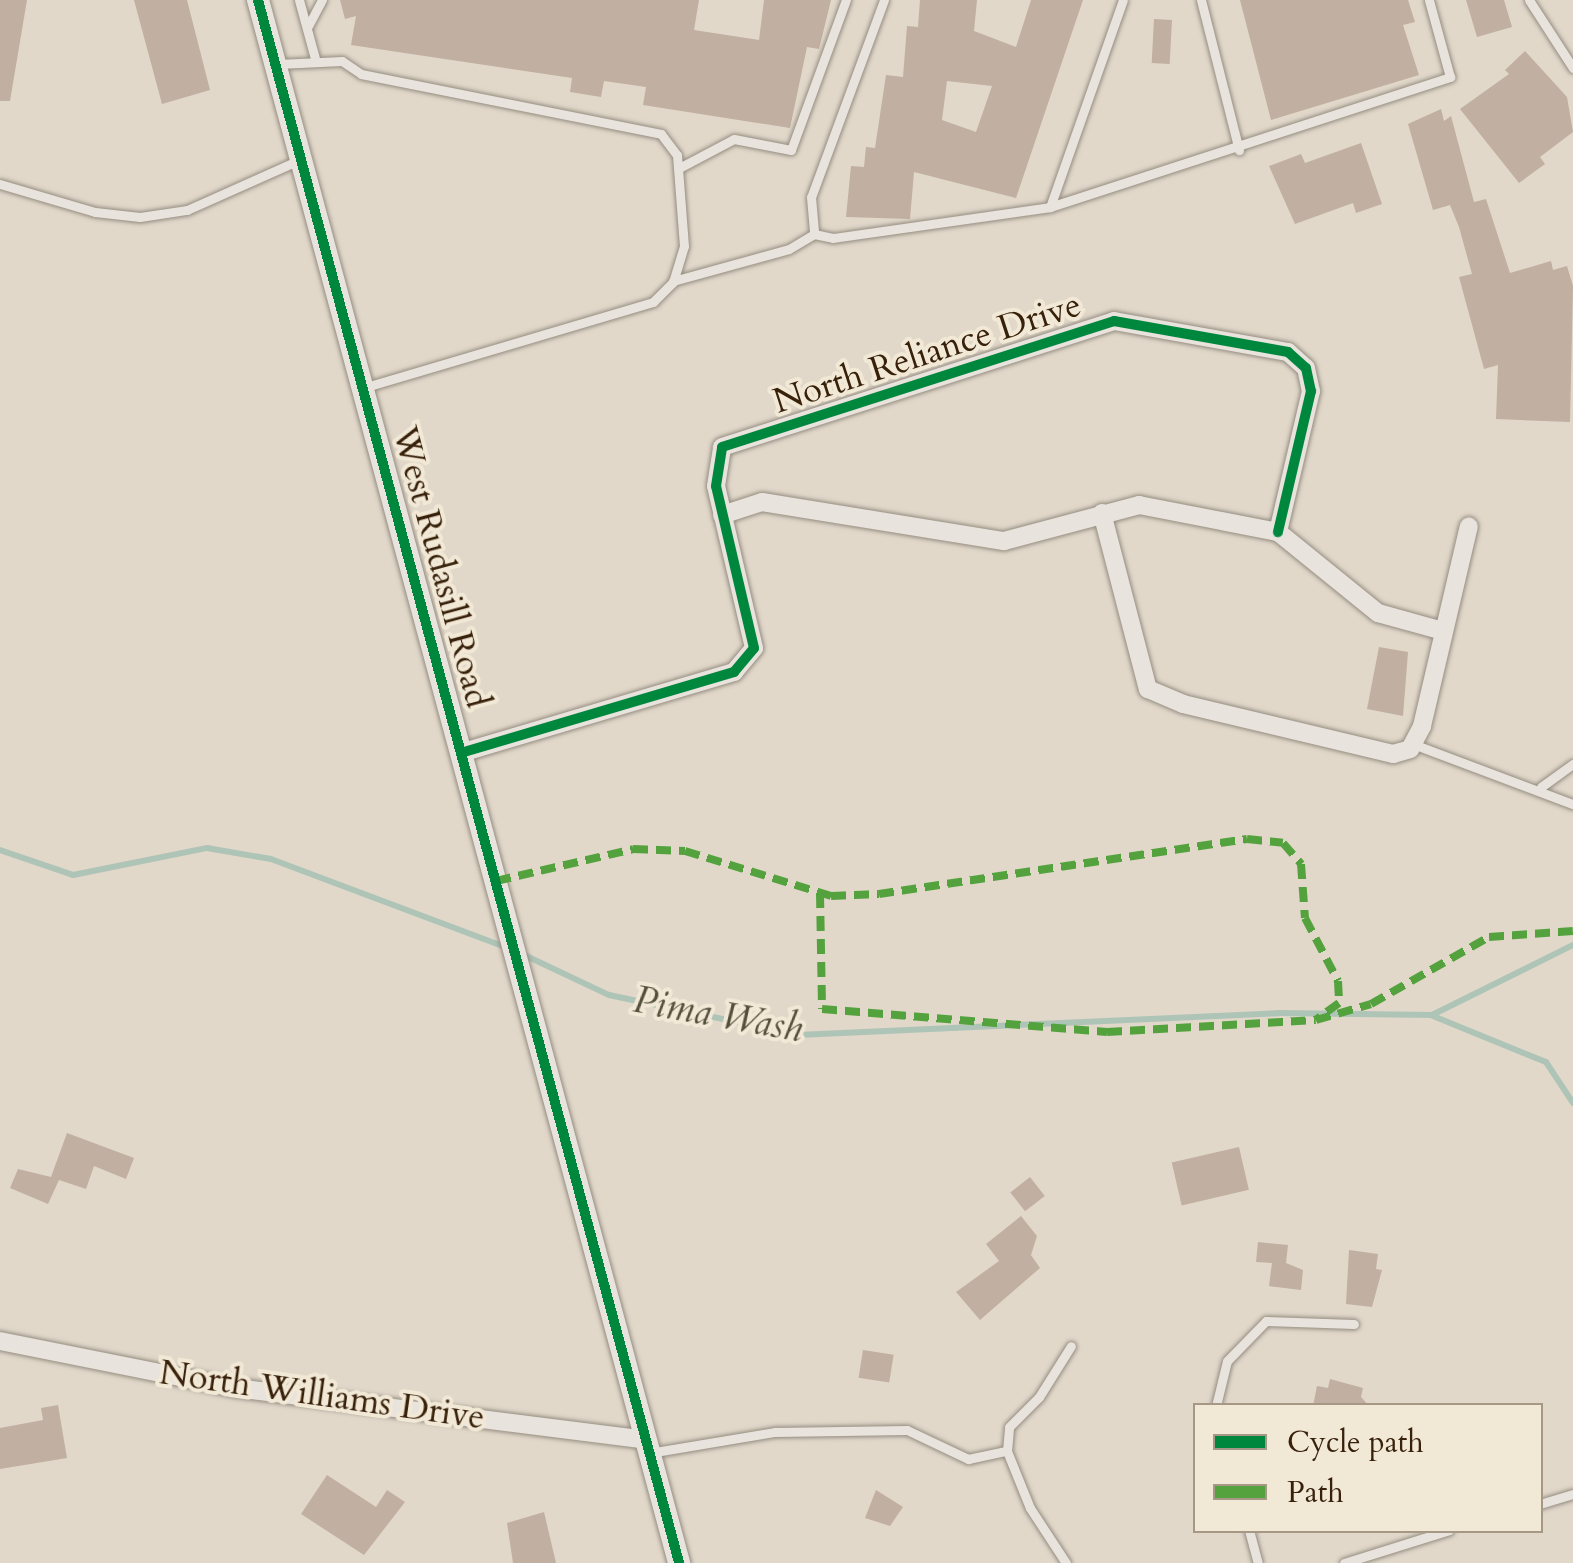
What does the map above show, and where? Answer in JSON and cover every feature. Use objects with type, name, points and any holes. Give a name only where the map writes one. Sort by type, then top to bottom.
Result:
[{"type":"street","name":"West Rudasill Road","points":[[258,0],[298,161],[464,752],[679,1563]]},
{"type":"street","name":"North Reliance Drive","points":[[722,516],[716,486],[722,448],[1114,321],[1288,352],[1306,368],[1311,392],[1278,532]]},
{"type":"street","points":[[464,752],[734,672],[754,648],[722,516],[762,502],[1004,541],[1139,505],[1278,532],[1378,613],[1443,631]]},
{"type":"street","points":[[1102,513],[1148,689],[1183,704],[1393,754],[1412,744],[1470,526]]},
{"type":"street","name":"North Williams Drive","points":[[0,1340],[236,1388],[646,1447]]},
{"type":"lane","points":[[299,0],[316,62]]},
{"type":"lane","points":[[307,29],[322,0]]},
{"type":"lane","points":[[679,168],[734,139],[791,150],[846,0]]},
{"type":"lane","points":[[814,234],[811,197],[884,0]]},
{"type":"lane","points":[[1050,207],[1124,0]]},
{"type":"lane","points":[[1201,0],[1239,150]]},
{"type":"lane","points":[[673,281],[789,250],[814,234],[833,238],[1050,207],[1239,150],[1450,77],[1429,0]]},
{"type":"lane","points":[[1529,0],[1573,68]]},
{"type":"lane","points":[[276,64],[342,61],[361,74],[661,134],[679,168],[684,246],[673,281],[653,302],[363,388]]},
{"type":"lane","points":[[0,184],[95,212],[140,217],[187,210],[298,161]]},
{"type":"lane","points":[[1412,744],[1541,787],[1573,804]]},
{"type":"lane","points":[[1541,787],[1573,764]]},
{"type":"lane","points":[[1217,1403],[1227,1360],[1266,1321],[1354,1324]]},
{"type":"lane","points":[[1066,1563],[1030,1508],[1007,1451],[1009,1427],[1039,1397],[1070,1346]]},
{"type":"lane","points":[[646,1447],[775,1432],[907,1430],[968,1459],[1007,1451]]},
{"type":"lane","points":[[1543,1503],[1573,1494]]},
{"type":"lane","points":[[1250,1533],[1258,1563]]},
{"type":"lane","points":[[1344,1563],[1439,1533]]},
{"type":"building","points":[[0,0],[27,0],[10,101],[0,101]]},
{"type":"building","points":[[134,0],[187,0],[210,90],[162,104]]},
{"type":"building","points":[[340,0],[699,0],[694,30],[759,40],[764,0],[831,0],[819,49],[807,47],[790,128],[643,105],[646,87],[604,81],[601,97],[570,92],[572,78],[351,45],[356,16],[345,19]]},
{"type":"building","points":[[920,0],[977,0],[974,31],[1016,47],[1031,0],[1083,0],[1016,198],[914,172],[910,219],[846,217],[851,166],[864,167],[866,147],[875,148],[886,75],[903,77],[907,26],[918,27]],"holes":[[[947,81],[992,86],[976,132],[942,120]]]},
{"type":"building","points":[[1240,0],[1408,0],[1415,22],[1403,25],[1419,75],[1271,120]]},
{"type":"building","points":[[1466,0],[1504,0],[1512,27],[1477,37]]},
{"type":"building","points":[[1154,19],[1172,20],[1170,64],[1152,63]]},
{"type":"building","points":[[1525,51],[1567,97],[1573,132],[1540,157],[1545,164],[1519,183],[1460,109],[1509,74],[1505,70]]},
{"type":"building","points":[[1441,109],[1444,121],[1451,116],[1474,202],[1486,199],[1510,273],[1551,261],[1553,270],[1567,266],[1573,286],[1570,422],[1496,419],[1498,365],[1484,369],[1459,277],[1472,274],[1459,227],[1450,205],[1433,210],[1408,124]]},
{"type":"building","points":[[1361,143],[1382,204],[1356,213],[1353,203],[1295,224],[1269,166],[1301,154],[1305,163]]},
{"type":"building","points":[[1379,647],[1408,652],[1403,716],[1367,709]]},
{"type":"building","points":[[67,1133],[134,1158],[126,1179],[94,1166],[86,1189],[59,1180],[48,1204],[10,1188],[18,1169],[51,1177]]},
{"type":"building","points":[[1239,1147],[1249,1190],[1182,1205],[1172,1163]]},
{"type":"building","points":[[1030,1177],[1045,1196],[1025,1211],[1010,1192]]},
{"type":"building","points":[[1021,1216],[1037,1236],[1031,1255],[1040,1268],[980,1320],[956,1292],[999,1261],[986,1244]]},
{"type":"building","points":[[1258,1242],[1288,1245],[1286,1263],[1303,1270],[1301,1290],[1269,1286],[1272,1263],[1256,1262]]},
{"type":"building","points":[[1349,1250],[1378,1254],[1376,1269],[1382,1270],[1372,1307],[1346,1304]]},
{"type":"building","points":[[863,1350],[894,1355],[889,1383],[859,1378]]},
{"type":"building","points":[[1330,1379],[1363,1388],[1361,1397],[1366,1403],[1314,1403],[1317,1386],[1328,1388]]},
{"type":"building","points":[[58,1405],[67,1458],[0,1469],[0,1428],[43,1420],[41,1408]]},
{"type":"building","points":[[327,1475],[376,1507],[387,1490],[405,1502],[364,1555],[301,1514]]},
{"type":"building","points":[[876,1490],[903,1507],[890,1526],[865,1518]]},
{"type":"building","points":[[544,1512],[556,1563],[513,1563],[507,1523]]},
{"type":"waterway","name":"Pima Wash","points":[[0,850],[73,875],[207,848],[271,859],[508,948]]},
{"type":"waterway","name":"Pima Wash","points":[[520,953],[609,995],[798,1035],[1278,1013],[1432,1015],[1573,945]]},
{"type":"waterway","points":[[1433,1016],[1546,1062],[1573,1103]]},
{"type":"marked path","points":[[496,881],[633,849],[685,851],[831,896],[879,894],[1247,839],[1283,843],[1301,864],[1305,918],[1338,981],[1339,1003],[1316,1020]]},
{"type":"marked path","points":[[820,893],[822,1009],[1107,1032],[1316,1020],[1371,1004],[1489,937],[1573,931]]},
{"type":"cycle path","points":[[258,0],[679,1563]]},
{"type":"cycle path","points":[[464,752],[734,672],[754,648],[716,486],[722,447],[1114,321],[1288,352],[1306,368],[1311,391],[1278,532]]}]
